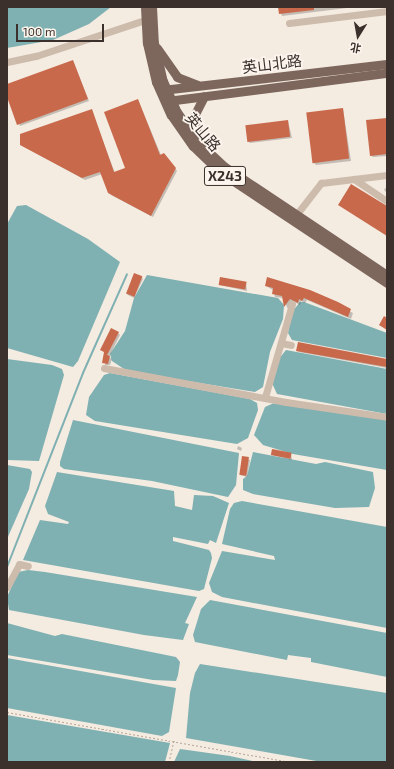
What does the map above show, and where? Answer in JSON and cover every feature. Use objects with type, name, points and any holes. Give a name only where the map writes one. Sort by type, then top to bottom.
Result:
[{"type":"main road","name":"英山路","points":[[145,7],[150,62],[168,101],[193,146],[220,172],[387,283]]},
{"type":"main road","name":"英山路","points":[[152,7],[154,43],[163,90]]},
{"type":"main road","points":[[154,43],[177,77],[203,86]]},
{"type":"main road","name":"英山北路","points":[[163,90],[387,64]]},
{"type":"main road","name":"英山北路","points":[[168,101],[387,73]]},
{"type":"main road","points":[[198,142],[194,116],[204,96]]},
{"type":"main road","name":"英山路","points":[[168,101],[198,142],[225,167],[387,275]]},
{"type":"lane","points":[[289,23],[387,11]]},
{"type":"lane","points":[[7,62],[36,56],[145,20]]},
{"type":"lane","points":[[296,214],[321,183],[387,175]]},
{"type":"lane","points":[[354,179],[387,201]]},
{"type":"lane","points":[[265,397],[272,365],[281,343],[292,304]]},
{"type":"lane","points":[[281,343],[291,345]]},
{"type":"lane","points":[[104,368],[387,417]]},
{"type":"lane","points":[[7,587],[19,564],[28,566]]},
{"type":"path","points":[[7,712],[174,739],[195,747],[234,751],[291,762]]},
{"type":"path","points":[[169,762],[174,739]]},
{"type":"water","points":[[7,7],[111,7],[89,24],[53,40],[7,48]]},
{"type":"water","points":[[26,205],[88,239],[120,262],[78,361],[73,367],[7,348],[7,224],[17,206]]},
{"type":"water","points":[[147,275],[278,298],[284,305],[283,319],[270,352],[263,387],[255,392],[157,376],[124,369],[112,361],[110,354],[125,331],[134,298]]},
{"type":"water","points":[[300,302],[304,302],[387,333],[387,358],[292,340],[288,333],[292,312]]},
{"type":"water","points":[[286,350],[387,369],[387,414],[277,394],[272,383],[278,360]]},
{"type":"water","points":[[7,359],[52,365],[62,369],[64,375],[39,461],[7,460]]},
{"type":"water","points":[[110,373],[250,399],[257,403],[258,410],[248,438],[237,444],[95,421],[86,415],[89,397],[104,375]]},
{"type":"water","points":[[274,403],[387,420],[387,470],[293,454],[263,445],[254,435],[265,407]]},
{"type":"water","points":[[73,420],[239,453],[236,485],[228,497],[152,481],[64,469],[60,466],[60,462]]},
{"type":"water","points":[[253,452],[316,464],[325,462],[373,472],[375,488],[369,507],[335,508],[253,494],[243,490],[243,479],[247,476]]},
{"type":"water","points":[[7,465],[30,469],[32,472],[29,489],[7,539]]},
{"type":"water","points":[[57,472],[174,491],[175,506],[192,510],[194,495],[213,496],[229,503],[216,543],[210,540],[208,544],[173,537],[173,541],[209,550],[211,553],[212,558],[204,589],[199,591],[23,560],[40,520],[68,524],[69,522],[48,514],[45,506]]},
{"type":"water","points":[[242,501],[387,527],[387,628],[222,597],[212,592],[209,583],[222,551],[275,560],[274,556],[222,544],[230,509],[234,503]]},
{"type":"water","points":[[28,570],[197,597],[185,623],[189,624],[183,640],[144,635],[9,610],[7,597],[18,572]]},
{"type":"water","points":[[210,600],[387,633],[387,677],[311,662],[311,658],[288,655],[287,660],[195,642],[193,635],[201,609]]},
{"type":"water","points":[[7,623],[55,636],[62,634],[176,657],[180,662],[178,675],[176,681],[153,680],[7,655]]},
{"type":"water","points":[[7,658],[176,688],[169,732],[162,736],[7,708]]},
{"type":"water","points":[[200,664],[387,693],[387,762],[322,762],[186,738],[190,693],[195,673]]},
{"type":"water","points":[[7,715],[170,743],[165,762],[7,762]]},
{"type":"water","points":[[180,749],[230,756],[257,762],[174,762]]},
{"type":"building","points":[[278,7],[314,7],[314,10],[279,14]]},
{"type":"building","points":[[73,60],[88,99],[17,125],[7,97],[7,84]]},
{"type":"building","points":[[138,99],[160,155],[164,153],[176,168],[151,216],[108,193],[100,172],[82,178],[20,145],[20,134],[92,109],[114,172],[125,168],[104,112]]},
{"type":"building","points":[[343,108],[349,159],[312,163],[306,113]]},
{"type":"building","points":[[387,118],[387,154],[370,156],[366,120]]},
{"type":"building","points":[[288,120],[290,137],[247,142],[245,125]]},
{"type":"building","points":[[351,184],[387,206],[387,236],[338,205]]},
{"type":"building","points":[[134,273],[142,276],[135,297],[126,294]]},
{"type":"building","points":[[220,277],[247,282],[245,290],[219,285]]},
{"type":"building","points":[[267,277],[310,290],[338,302],[351,309],[348,317],[304,298],[302,301],[299,299],[298,303],[290,299],[284,307],[282,296],[272,294],[273,288],[265,286]]},
{"type":"building","points":[[384,316],[387,318],[387,330],[379,325]]},
{"type":"building","points":[[111,328],[119,332],[107,355],[110,356],[108,364],[102,363],[104,352],[100,350]]},
{"type":"building","points":[[298,342],[387,359],[387,367],[296,351]]},
{"type":"building","points":[[272,449],[292,453],[290,459],[271,455]]},
{"type":"building","points":[[242,456],[249,457],[246,476],[239,475]]},
{"type":"waterway","points":[[7,567],[83,373],[127,274]]}]
